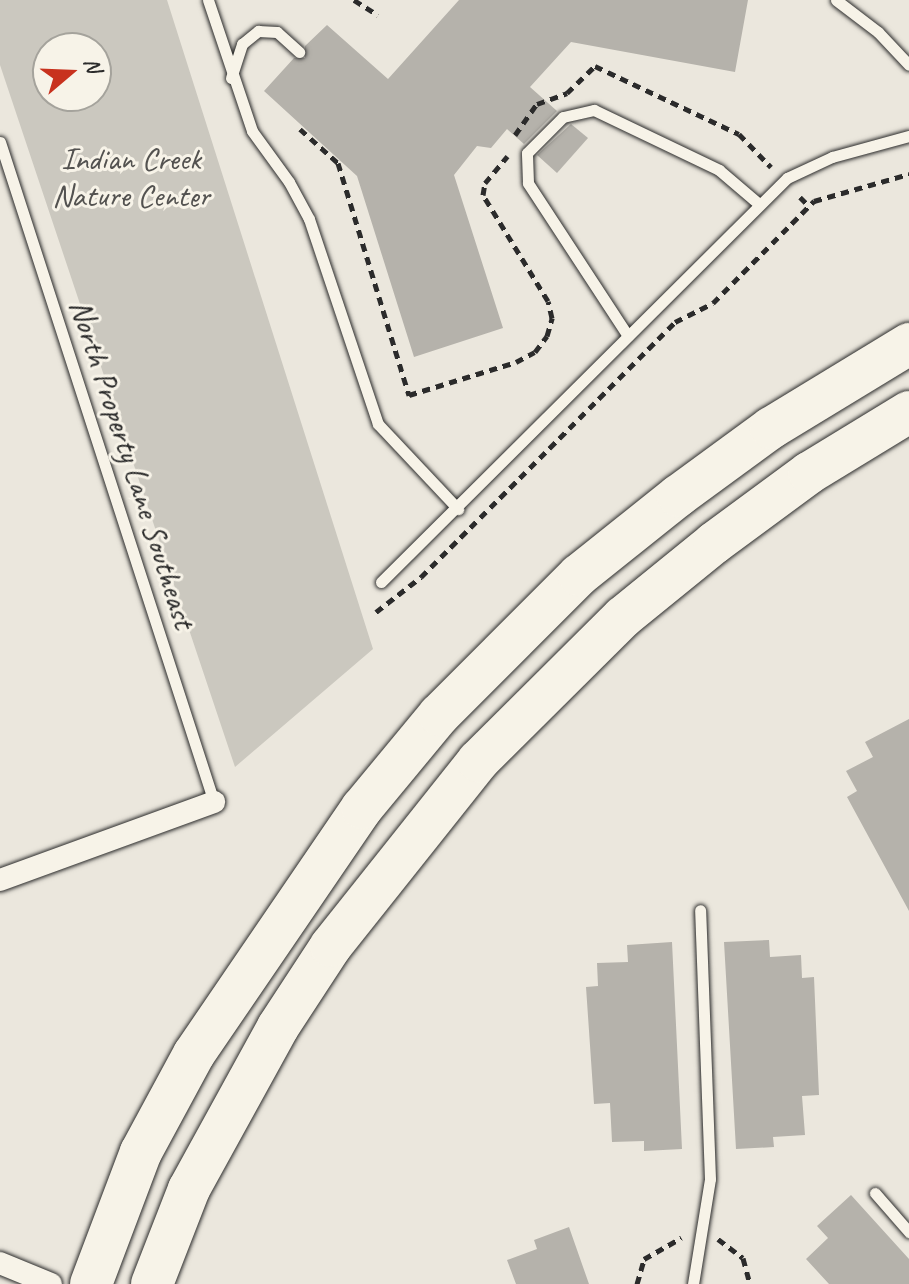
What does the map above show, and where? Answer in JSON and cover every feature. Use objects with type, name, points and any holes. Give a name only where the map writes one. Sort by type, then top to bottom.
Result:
[{"type":"highway","points":[[91,1284],[141,1152],[194,1054],[362,808],[439,715],[579,575],[678,496],[771,428],[909,344]]},
{"type":"highway","points":[[152,1284],[189,1189],[278,1027],[349,923],[478,761],[623,617],[714,543],[809,473],[909,412]]},
{"type":"street","points":[[0,880],[214,802]]},
{"type":"street","points":[[0,1263],[51,1284]]},
{"type":"lane","points":[[208,0],[231,78],[252,131],[289,182],[309,219],[378,424],[458,509]]},
{"type":"lane","points":[[836,0],[878,32],[909,65]]},
{"type":"lane","points":[[231,78],[242,44],[258,31],[277,32],[299,52]]},
{"type":"lane","points":[[628,336],[528,183],[527,153],[563,117],[594,110],[719,170],[759,204]]},
{"type":"lane","points":[[381,582],[458,509],[759,204],[808,166],[909,136]]},
{"type":"lane","name":"North Property Lane Southeast","points":[[0,142],[214,802]]},
{"type":"lane","points":[[693,1284],[710,1179],[700,910]]},
{"type":"lane","points":[[875,1193],[909,1232]]},
{"type":"path","points":[[354,0],[378,15]]},
{"type":"path","points":[[300,129],[338,163],[409,395],[516,362],[535,352],[547,336],[552,318],[548,301],[483,195],[485,183],[507,159],[529,112],[567,93],[595,66],[608,68],[739,134],[771,167]]},
{"type":"path","points":[[376,612],[421,577],[675,322],[713,303],[809,206],[909,174]]},
{"type":"path","points":[[800,197],[809,206]]},
{"type":"green space","name":"Indian Creek Nature Center","points":[[0,0],[167,0],[373,649],[235,767],[0,65]]},
{"type":"building","points":[[459,0],[748,0],[735,72],[571,42],[530,87],[557,111],[524,144],[507,129],[491,148],[477,146],[454,175],[503,328],[414,357],[357,176],[264,91],[294,58],[305,58],[305,46],[327,25],[388,79]]},
{"type":"building","points":[[571,124],[588,138],[557,173],[537,155]]},
{"type":"building","points":[[909,719],[909,911],[847,797],[857,791],[846,771],[873,757],[865,742]]},
{"type":"building","points":[[769,940],[770,957],[801,955],[802,978],[814,977],[819,1095],[802,1096],[805,1135],[773,1137],[774,1147],[736,1149],[724,942]]},
{"type":"building","points":[[672,942],[682,1149],[644,1151],[644,1141],[612,1142],[610,1103],[594,1104],[586,987],[598,986],[597,963],[628,962],[627,945]]},
{"type":"building","points":[[851,1195],[909,1259],[909,1284],[829,1284],[806,1259],[828,1238],[817,1226]]},
{"type":"building","points":[[569,1227],[589,1284],[516,1284],[507,1260],[537,1249],[534,1240]]}]
